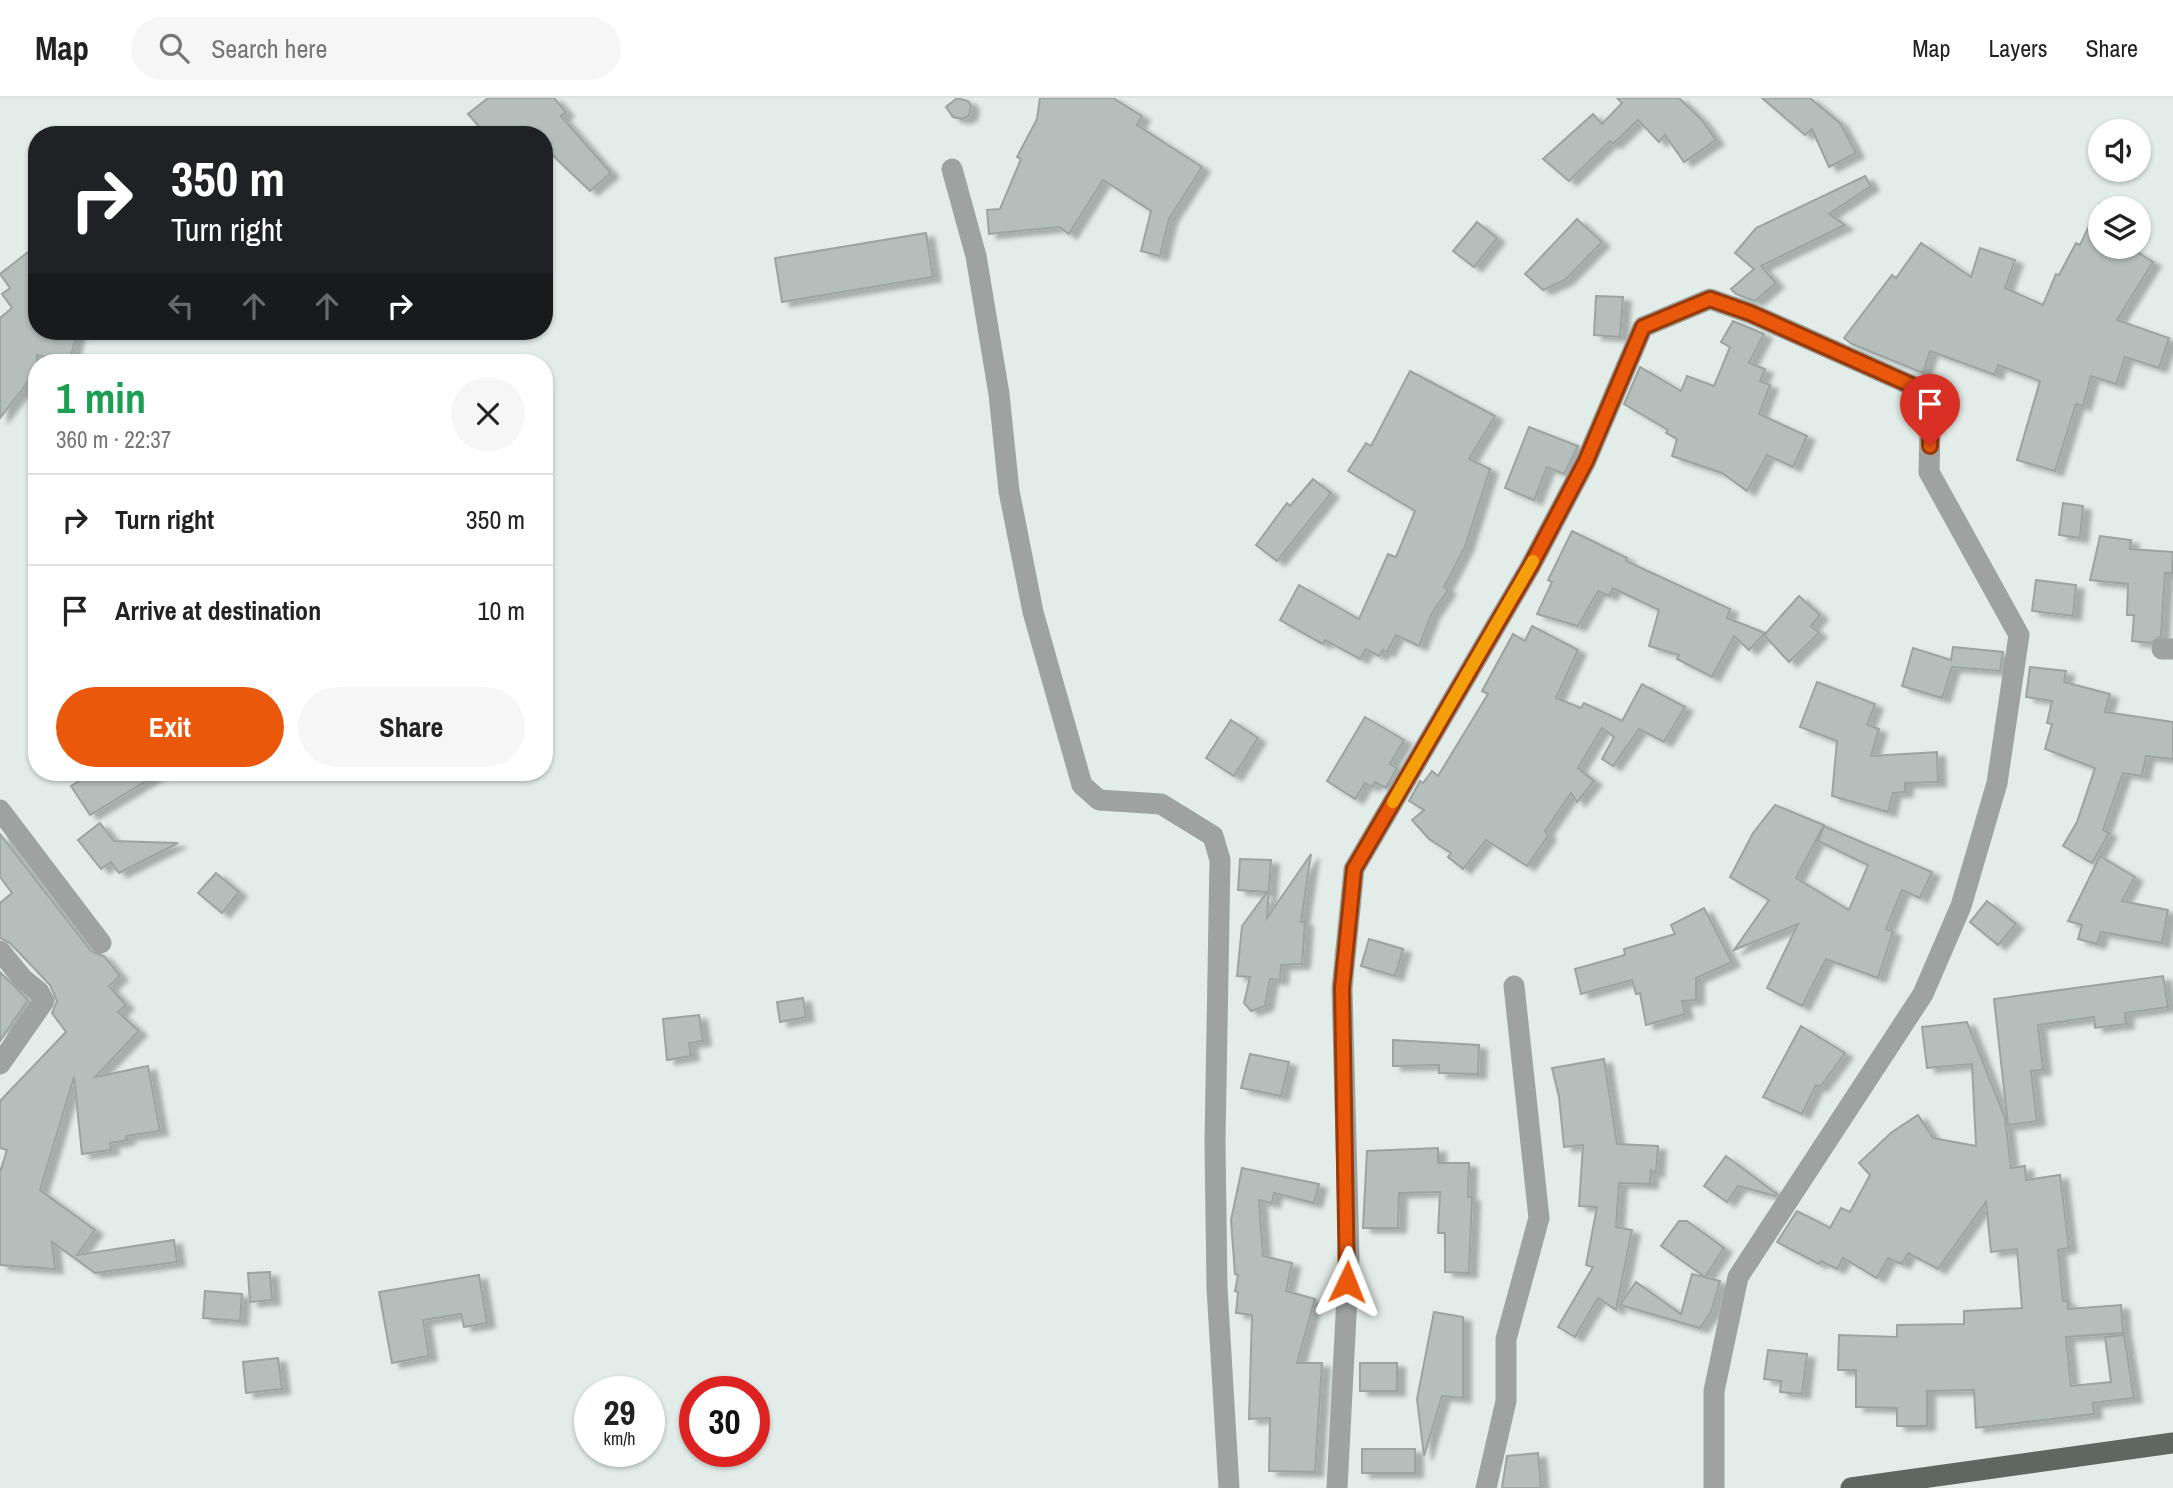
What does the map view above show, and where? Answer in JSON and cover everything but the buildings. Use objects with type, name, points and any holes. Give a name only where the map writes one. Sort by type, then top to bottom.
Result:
[{"type":"main road","points":[[1851,1488],[1965,1480],[2173,1443]]},
{"type":"street","points":[[952,169],[976,256],[999,394],[1009,491],[1033,612],[1082,785],[1098,800],[1161,804],[1213,836],[1220,860],[1215,1155],[1217,1288],[1229,1488]]},
{"type":"street","points":[[1337,1488],[1349,1258],[1342,988],[1354,869],[1549,532],[1586,461],[1643,327],[1710,299],[1750,313],[1931,394],[1929,472],[2018,635],[1997,783],[1961,906],[1923,994],[1738,1277],[1714,1391],[1714,1488]]},
{"type":"street","points":[[0,810],[101,943]]},
{"type":"street","points":[[0,951],[23,979],[39,992],[44,1001],[0,1064]]},
{"type":"street","points":[[1486,1488],[1506,1401],[1506,1339],[1539,1218],[1514,986]]},
{"type":"slow traffic","points":[[1393,802],[1533,561]]},
{"type":"route","points":[[1347,1282],[1349,1258],[1342,988],[1354,869],[1530,567],[1586,461],[1643,327],[1710,299],[1750,313],[1931,394],[1930,446]]}]
